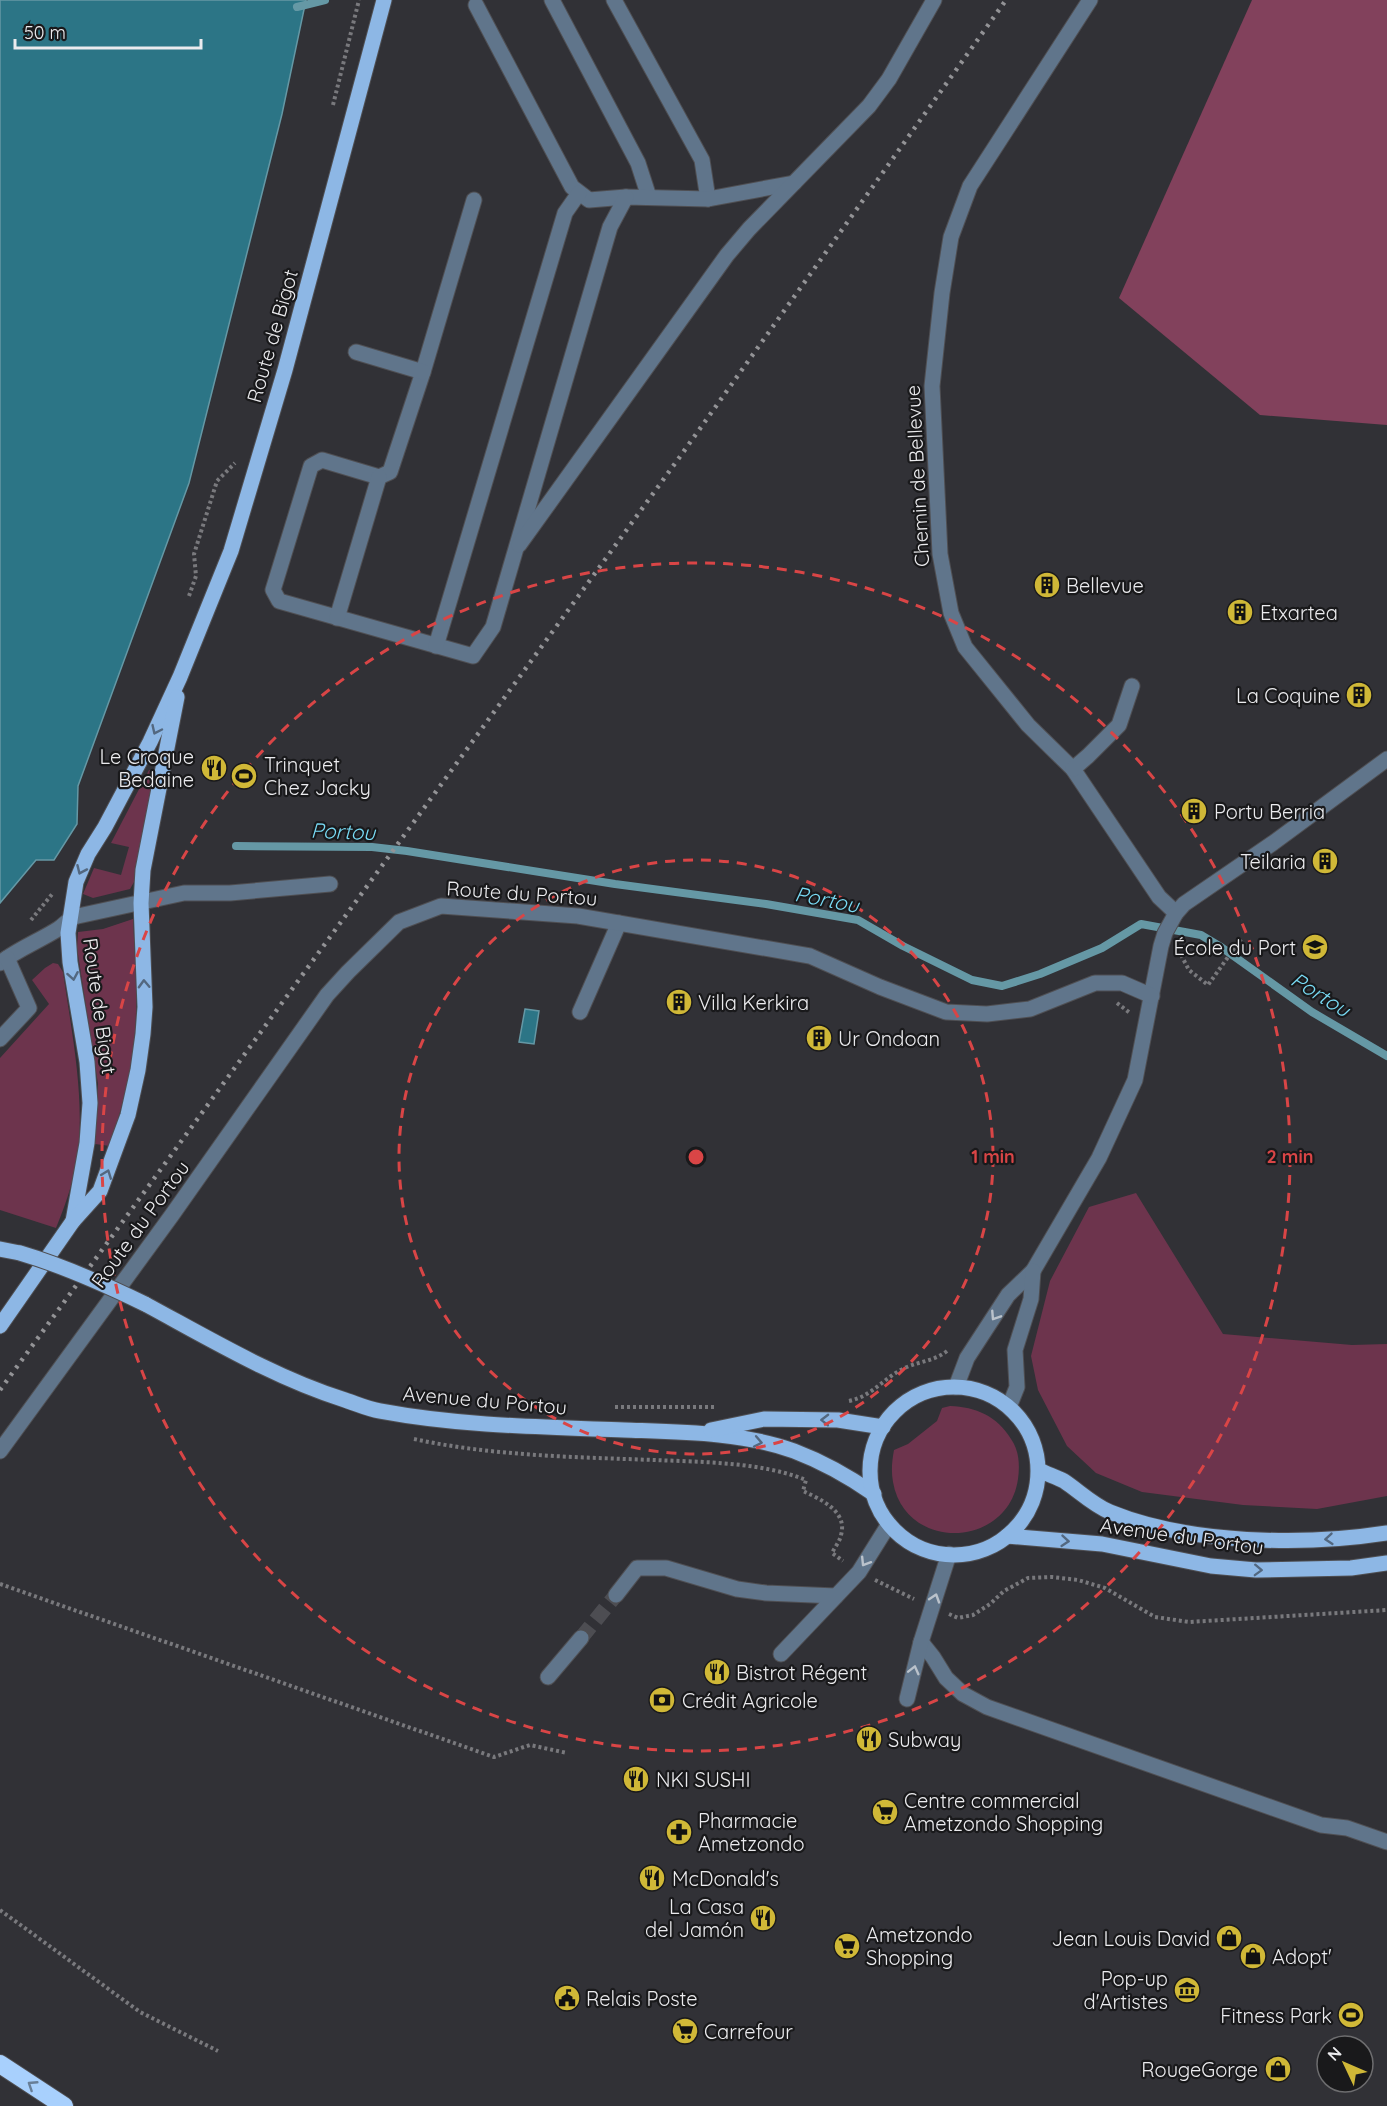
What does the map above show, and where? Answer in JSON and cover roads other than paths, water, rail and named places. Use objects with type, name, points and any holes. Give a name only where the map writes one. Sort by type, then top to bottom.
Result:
[{"type":"highway","points":[[0,2064],[64,2106]]},
{"type":"main road","name":"Route de Bigot","points":[[74,1221],[87,1143],[90,1103],[87,1062],[70,962],[68,933],[76,882],[88,854],[144,753],[180,677],[231,551],[285,370],[384,0]]},
{"type":"main road","name":"Route de Bigot","points":[[0,1326],[74,1221],[100,1191],[128,1115],[138,1070],[145,1006],[141,903],[148,842],[180,677]]},
{"type":"main road","name":"Avenue du Portou","points":[[0,1249],[20,1253],[75,1272],[146,1304],[287,1378],[324,1394],[376,1410],[424,1419],[504,1425],[700,1433],[759,1442],[792,1450],[843,1473],[874,1494]]},
{"type":"main road","points":[[956,1386],[975,1389],[993,1396],[1010,1407],[1025,1425],[1035,1446],[1038,1470],[1036,1489],[1030,1507],[1020,1523],[1007,1536],[989,1547],[970,1553],[950,1554],[927,1550],[906,1540],[889,1524],[874,1494],[870,1471],[874,1448],[883,1427],[897,1410],[914,1397],[934,1389],[956,1386]]},
{"type":"main road","name":"Avenue du Portou","points":[[700,1433],[764,1419],[838,1420],[883,1427]]},
{"type":"main road","name":"Avenue du Portou","points":[[1038,1470],[1061,1480],[1108,1511],[1162,1529],[1269,1540],[1321,1540],[1387,1533]]},
{"type":"main road","name":"Avenue du Portou","points":[[1007,1536],[1102,1544],[1211,1566],[1256,1570],[1351,1568],[1387,1563]]},
{"type":"street","points":[[552,0],[638,163],[649,197]]},
{"type":"street","points":[[614,0],[702,160],[708,199]]},
{"type":"street","points":[[512,555],[727,255],[749,229],[869,106],[889,79],[934,0]]},
{"type":"street","name":"Chemin de Bellevue","points":[[1090,0],[970,186],[951,237],[942,293],[932,386],[940,554],[951,613],[965,647],[1028,725],[1072,769],[1159,897],[1176,913]]},
{"type":"street","points":[[476,5],[572,187],[589,200],[626,197],[708,199],[794,183]]},
{"type":"street","points":[[436,646],[565,213],[579,193]]},
{"type":"street","points":[[474,200],[423,372],[390,472],[379,477],[322,460],[311,466],[273,590],[279,601],[473,656],[492,627],[610,227],[626,197]]},
{"type":"street","points":[[356,352],[423,372]]},
{"type":"street","points":[[337,618],[379,477]]},
{"type":"street","points":[[1072,769],[1119,725],[1132,686]]},
{"type":"street","points":[[956,1386],[967,1358],[1008,1295],[1033,1271],[1099,1158],[1135,1080],[1161,946],[1176,913],[1184,904],[1387,759]]},
{"type":"street","points":[[0,1039],[29,1008],[3,960],[60,928],[69,918],[184,893],[230,893],[330,884]]},
{"type":"street","name":"Route du Portou","points":[[0,1451],[59,1372],[327,995],[399,922],[441,906],[578,916],[810,956],[880,987],[946,1012],[987,1014],[1030,1009],[1095,983],[1122,983],[1152,996]]},
{"type":"street","points":[[579,1012],[619,923]]},
{"type":"street","points":[[1010,1407],[1017,1387],[1015,1350],[1031,1299],[1033,1271]]},
{"type":"street","points":[[782,1654],[859,1572],[889,1524]]},
{"type":"street","points":[[907,1699],[921,1642],[950,1554]]},
{"type":"street","points":[[616,1595],[637,1568],[666,1568],[737,1589],[766,1593],[836,1596]]},
{"type":"street","points":[[548,1677],[581,1638]]},
{"type":"street","points":[[921,1642],[946,1678],[963,1694],[987,1707],[1321,1825],[1347,1828],[1387,1842]]},
{"type":"water","points":[[0,0],[306,0],[282,114],[189,483],[78,786],[77,824],[54,860],[36,860],[0,903]]},
{"type":"water","points":[[525,1009],[539,1011],[534,1044],[519,1042]]},
{"type":"waterway","points":[[297,7],[325,0]]},
{"type":"waterway","name":"Portou","points":[[236,846],[372,847],[407,851],[615,884],[766,904],[858,920],[903,946],[972,980],[1002,986],[1040,974],[1102,948],[1141,924],[1201,935],[1312,1012],[1387,1056]]},
{"type":"tunnel","points":[[581,1638],[616,1595]]},
{"type":"railway","points":[[0,1390],[679,458],[1006,0]]},
{"type":"place","name":"Bellevue","points":[[1047,585]]},
{"type":"place","name":"Etxartea","points":[[1240,612]]},
{"type":"place","name":"La Coquine","points":[[1359,695]]},
{"type":"place","name":"Le Croque Bedaine","points":[[214,768]]},
{"type":"place","name":"Trinquet Chez Jacky","points":[[244,776]]},
{"type":"place","name":"Portu Berria","points":[[1194,811]]},
{"type":"place","name":"Teilaria","points":[[1325,861]]},
{"type":"place","name":"École du Port","points":[[1315,947]]},
{"type":"place","name":"Villa Kerkira","points":[[679,1002]]},
{"type":"place","name":"Ur Ondoan","points":[[819,1038]]},
{"type":"place","name":"Bistrot Régent","points":[[717,1672]]},
{"type":"place","name":"Crédit Agricole","points":[[662,1700]]},
{"type":"place","name":"Subway","points":[[869,1739]]},
{"type":"place","name":"NKI SUSHI","points":[[636,1779]]},
{"type":"place","name":"Centre commercial Ametzondo Shopping","points":[[885,1812]]},
{"type":"place","name":"Pharmacie Ametzondo","points":[[679,1832]]},
{"type":"place","name":"McDonald's","points":[[652,1878]]},
{"type":"place","name":"La Casa del Jamón","points":[[763,1918]]},
{"type":"place","name":"Jean Louis David","points":[[1229,1938]]},
{"type":"place","name":"Ametzondo Shopping","points":[[847,1946]]},
{"type":"place","name":"Adopt'","points":[[1253,1956]]},
{"type":"place","name":"Pop-up d'Artistes","points":[[1187,1990]]},
{"type":"place","name":"Relais Poste","points":[[567,1998]]},
{"type":"place","name":"Fitness Park","points":[[1351,2015]]},
{"type":"place","name":"Carrefour","points":[[685,2031]]},
{"type":"place","name":"RougeGorge","points":[[1278,2069]]}]
